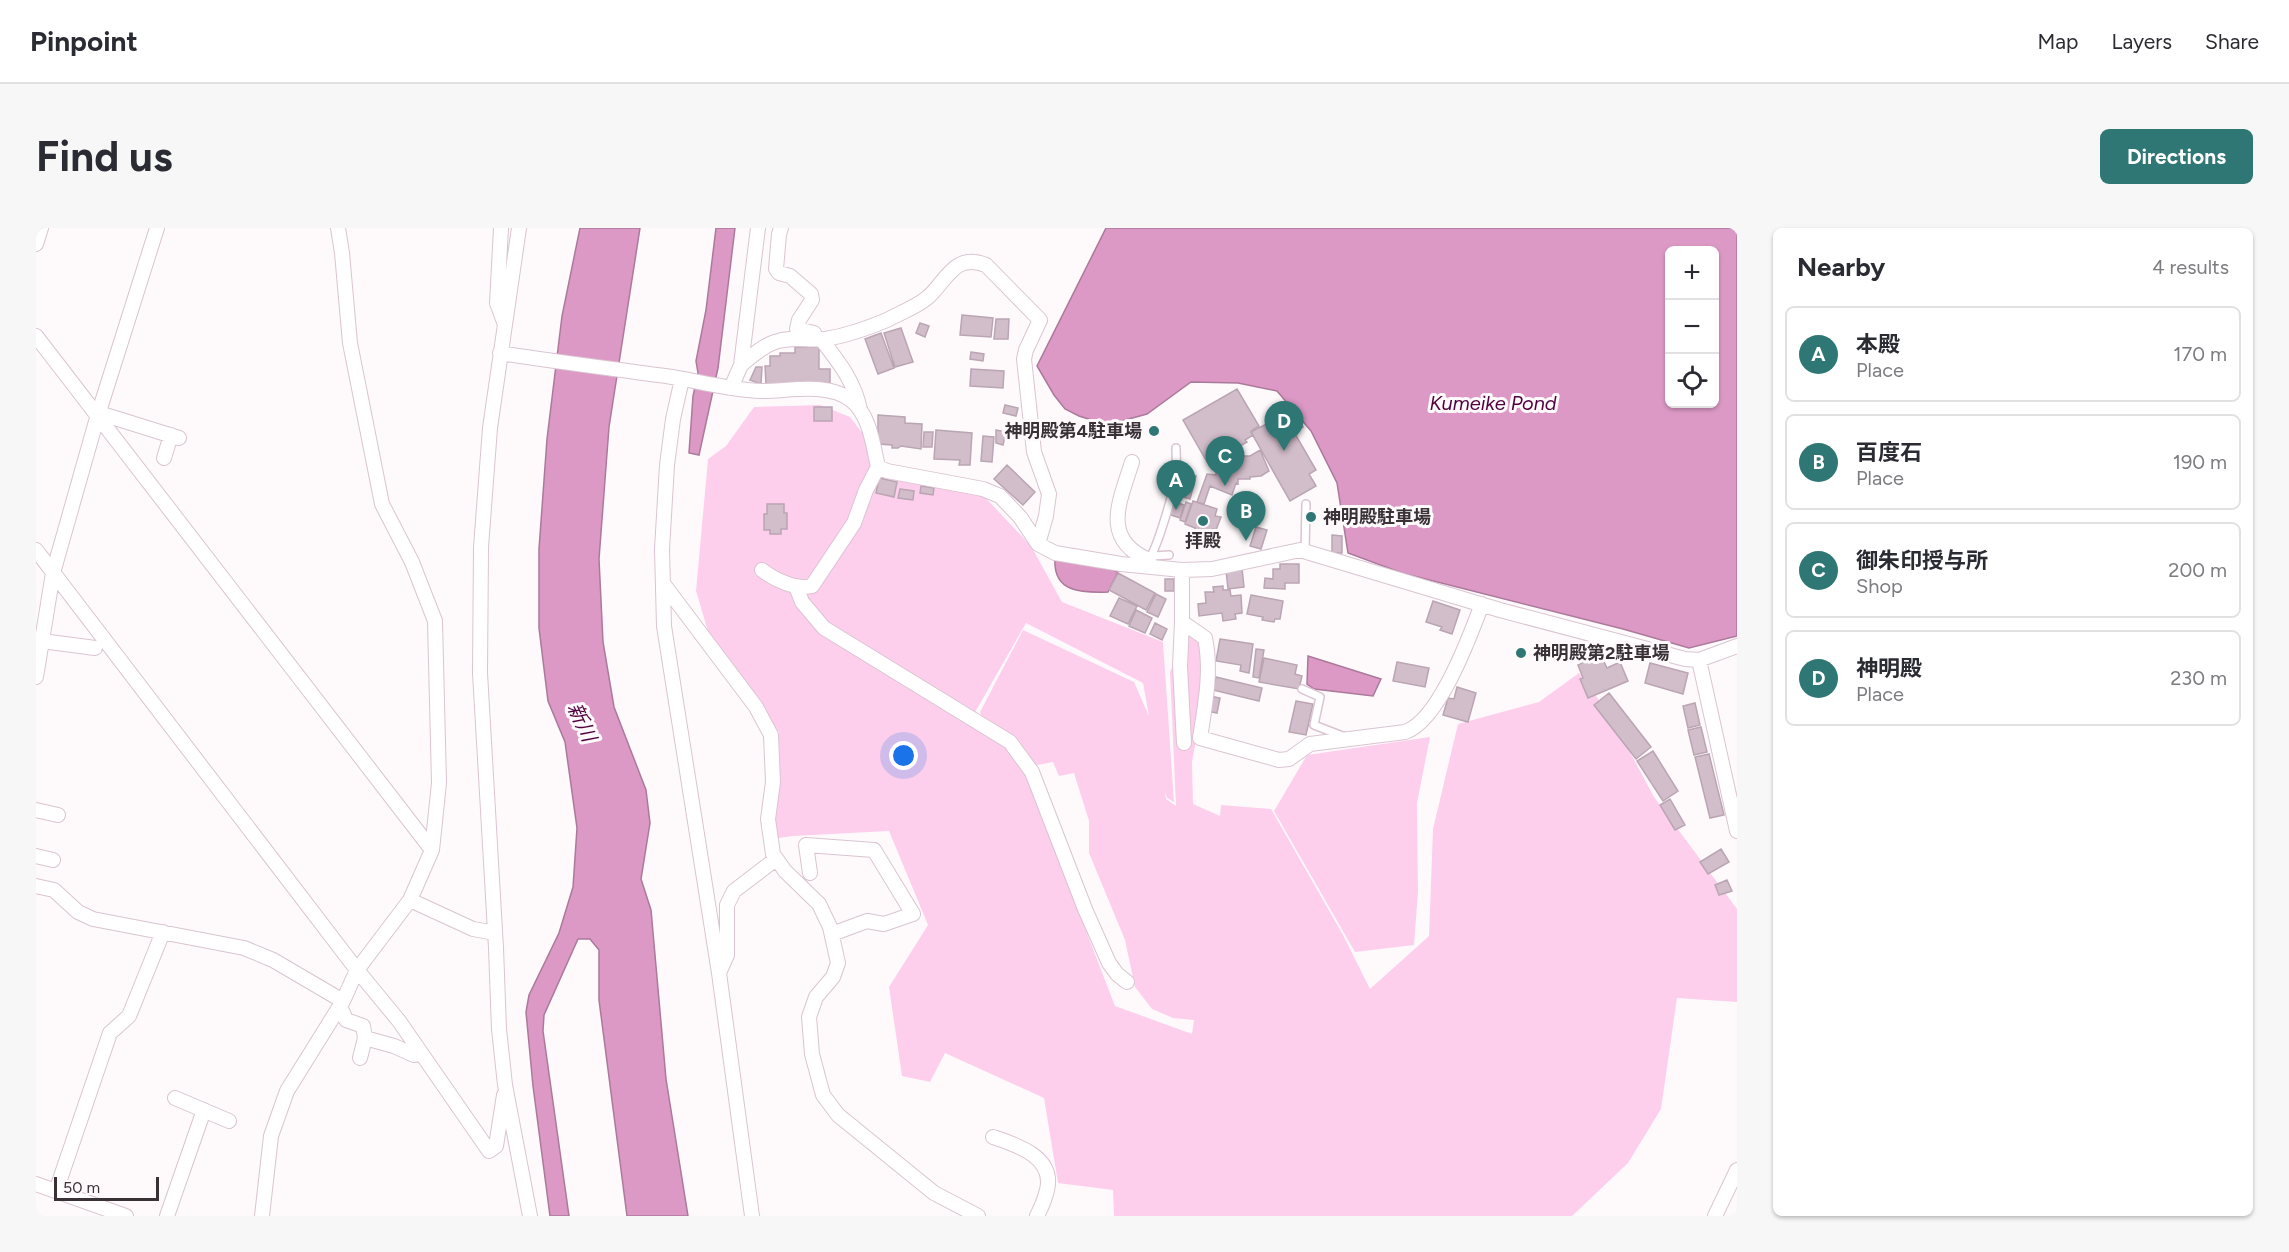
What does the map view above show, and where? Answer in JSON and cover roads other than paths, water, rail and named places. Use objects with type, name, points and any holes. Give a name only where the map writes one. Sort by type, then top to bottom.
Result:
[{"type":"street","points":[[36,244],[41,228]]},
{"type":"street","points":[[36,677],[39,647],[53,573],[98,415],[157,228]]},
{"type":"street","points":[[262,1216],[272,1136],[287,1091],[342,1004],[357,970],[410,900],[432,850],[439,783],[440,749],[435,621],[412,562],[382,504],[350,343],[338,228]]},
{"type":"street","points":[[501,228],[497,303],[504,324]]},
{"type":"street","points":[[519,228],[504,324],[506,354],[490,428],[481,547],[480,662],[499,1029],[505,1084],[530,1216]]},
{"type":"street","points":[[741,365],[758,228]]},
{"type":"street","points":[[781,228],[778,234],[776,269],[779,273],[790,276],[805,287],[813,297],[799,320],[797,330],[814,333],[822,339],[850,378],[857,395],[860,412]]},
{"type":"street","points":[[724,387],[741,365],[766,345],[789,339],[822,339],[884,321],[927,297],[948,272],[958,265],[967,262],[981,263],[994,272],[1040,320],[1024,359],[1035,458],[1049,494],[1038,544]]},
{"type":"street","points":[[36,336],[432,850]]},
{"type":"street","points":[[506,354],[724,387],[760,391],[828,390],[853,401],[870,430],[878,467],[854,522],[812,586],[804,588],[796,586],[769,576],[762,570]]},
{"type":"street","points":[[682,379],[673,419],[667,465],[662,549],[664,626],[719,973],[752,1216]]},
{"type":"street","points":[[98,415],[175,436],[164,458]]},
{"type":"street","points":[[1132,462],[1120,502],[1119,531],[1124,545],[1148,561]]},
{"type":"street","points":[[878,467],[887,471],[983,489],[1000,496],[1020,517],[1038,544],[1055,553],[1148,561],[1182,570],[1212,569],[1291,551],[1305,552],[1482,604],[1685,659],[1699,660],[1737,646]]},
{"type":"street","points":[[36,550],[357,970],[399,1021],[489,1151],[496,1146],[505,1084]]},
{"type":"street","points":[[1182,570],[1180,666],[1184,743]]},
{"type":"street","points":[[664,585],[756,707],[771,735],[772,782],[768,819],[772,854],[819,904],[832,934],[838,963],[832,977],[816,997],[809,1017],[812,1054],[823,1095],[838,1115],[934,1193],[978,1216]]},
{"type":"street","points":[[796,586],[802,603],[824,628],[1010,742],[1032,772],[1085,909],[1109,963],[1127,982]]},
{"type":"street","points":[[1182,622],[1205,638],[1208,651],[1207,695],[1200,738],[1279,760],[1289,759],[1310,744],[1406,732],[1417,728],[1450,681],[1482,604]]},
{"type":"street","points":[[39,647],[95,648]]},
{"type":"street","points":[[1699,660],[1737,831]]},
{"type":"street","points":[[36,810],[58,815]]},
{"type":"street","points":[[810,873],[806,845],[874,850],[913,914],[885,924],[867,921],[832,934]]},
{"type":"street","points":[[36,856],[53,860]]},
{"type":"street","points":[[719,973],[727,955],[727,904],[734,891],[776,859]]},
{"type":"street","points":[[36,886],[54,890],[78,912],[93,918],[244,948],[273,960],[342,1004],[346,1020],[363,1026],[365,1038],[360,1058]]},
{"type":"street","points":[[410,900],[473,929],[495,933]]},
{"type":"street","points":[[56,1191],[110,1033],[129,1016],[163,932]]},
{"type":"street","points":[[365,1038],[394,1046],[414,1055],[421,1053]]},
{"type":"street","points":[[175,1098],[229,1121]]},
{"type":"street","points":[[167,1216],[204,1110]]},
{"type":"street","points":[[993,1137],[1024,1148],[1037,1158],[1047,1172],[1048,1188],[1037,1216]]},
{"type":"street","points":[[1715,1216],[1737,1170]]},
{"type":"street","points":[[36,1184],[126,1216]]},
{"type":"lane","points":[[1148,561],[1175,480],[1176,448]]},
{"type":"lane","points":[[1305,552],[1306,504]]},
{"type":"lane","points":[[1148,561],[1169,555]]},
{"type":"lane","points":[[1302,689],[1320,697],[1314,725],[1350,739]]},
{"type":"water","name":"新川","points":[[580,228],[640,228],[609,427],[599,559],[603,642],[614,707],[646,790],[650,823],[641,879],[651,910],[666,1079],[688,1216],[627,1216],[599,1000],[599,950],[590,939],[578,939],[544,1015],[543,1031],[569,1216],[550,1216],[533,1086],[526,1012],[529,995],[559,933],[573,887],[577,828],[565,742],[548,701],[539,628],[539,549],[547,439],[562,316]]},
{"type":"water","points":[[716,228],[735,228],[718,368],[699,455],[689,453],[693,396],[698,373],[696,361],[706,310]]},
{"type":"water","name":"Kumeike Pond","points":[[1106,228],[1737,228],[1737,636],[1689,648],[1402,573],[1348,553],[1337,483],[1311,431],[1277,391],[1238,383],[1191,382],[1147,414],[1107,425],[1065,409],[1037,366]]},
{"type":"water","points":[[1055,559],[1118,572],[1108,592],[1079,591],[1064,584],[1059,578]]},
{"type":"water","points":[[1308,656],[1381,679],[1373,696],[1314,689],[1307,684]]},
{"type":"place","name":"神明殿第4駐車場","points":[[1154,431]]},
{"type":"place","name":"神明殿","points":[[1284,451]]},
{"type":"place","name":"御朱印授与所","points":[[1225,486]]},
{"type":"place","name":"本殿","points":[[1176,510]]},
{"type":"place","name":"神明殿駐車場","points":[[1311,517]]},
{"type":"place","name":"拝殿","points":[[1203,521]]},
{"type":"place","name":"百度石","points":[[1246,541]]},
{"type":"place","name":"神明殿第2駐車場","points":[[1521,653]]}]
